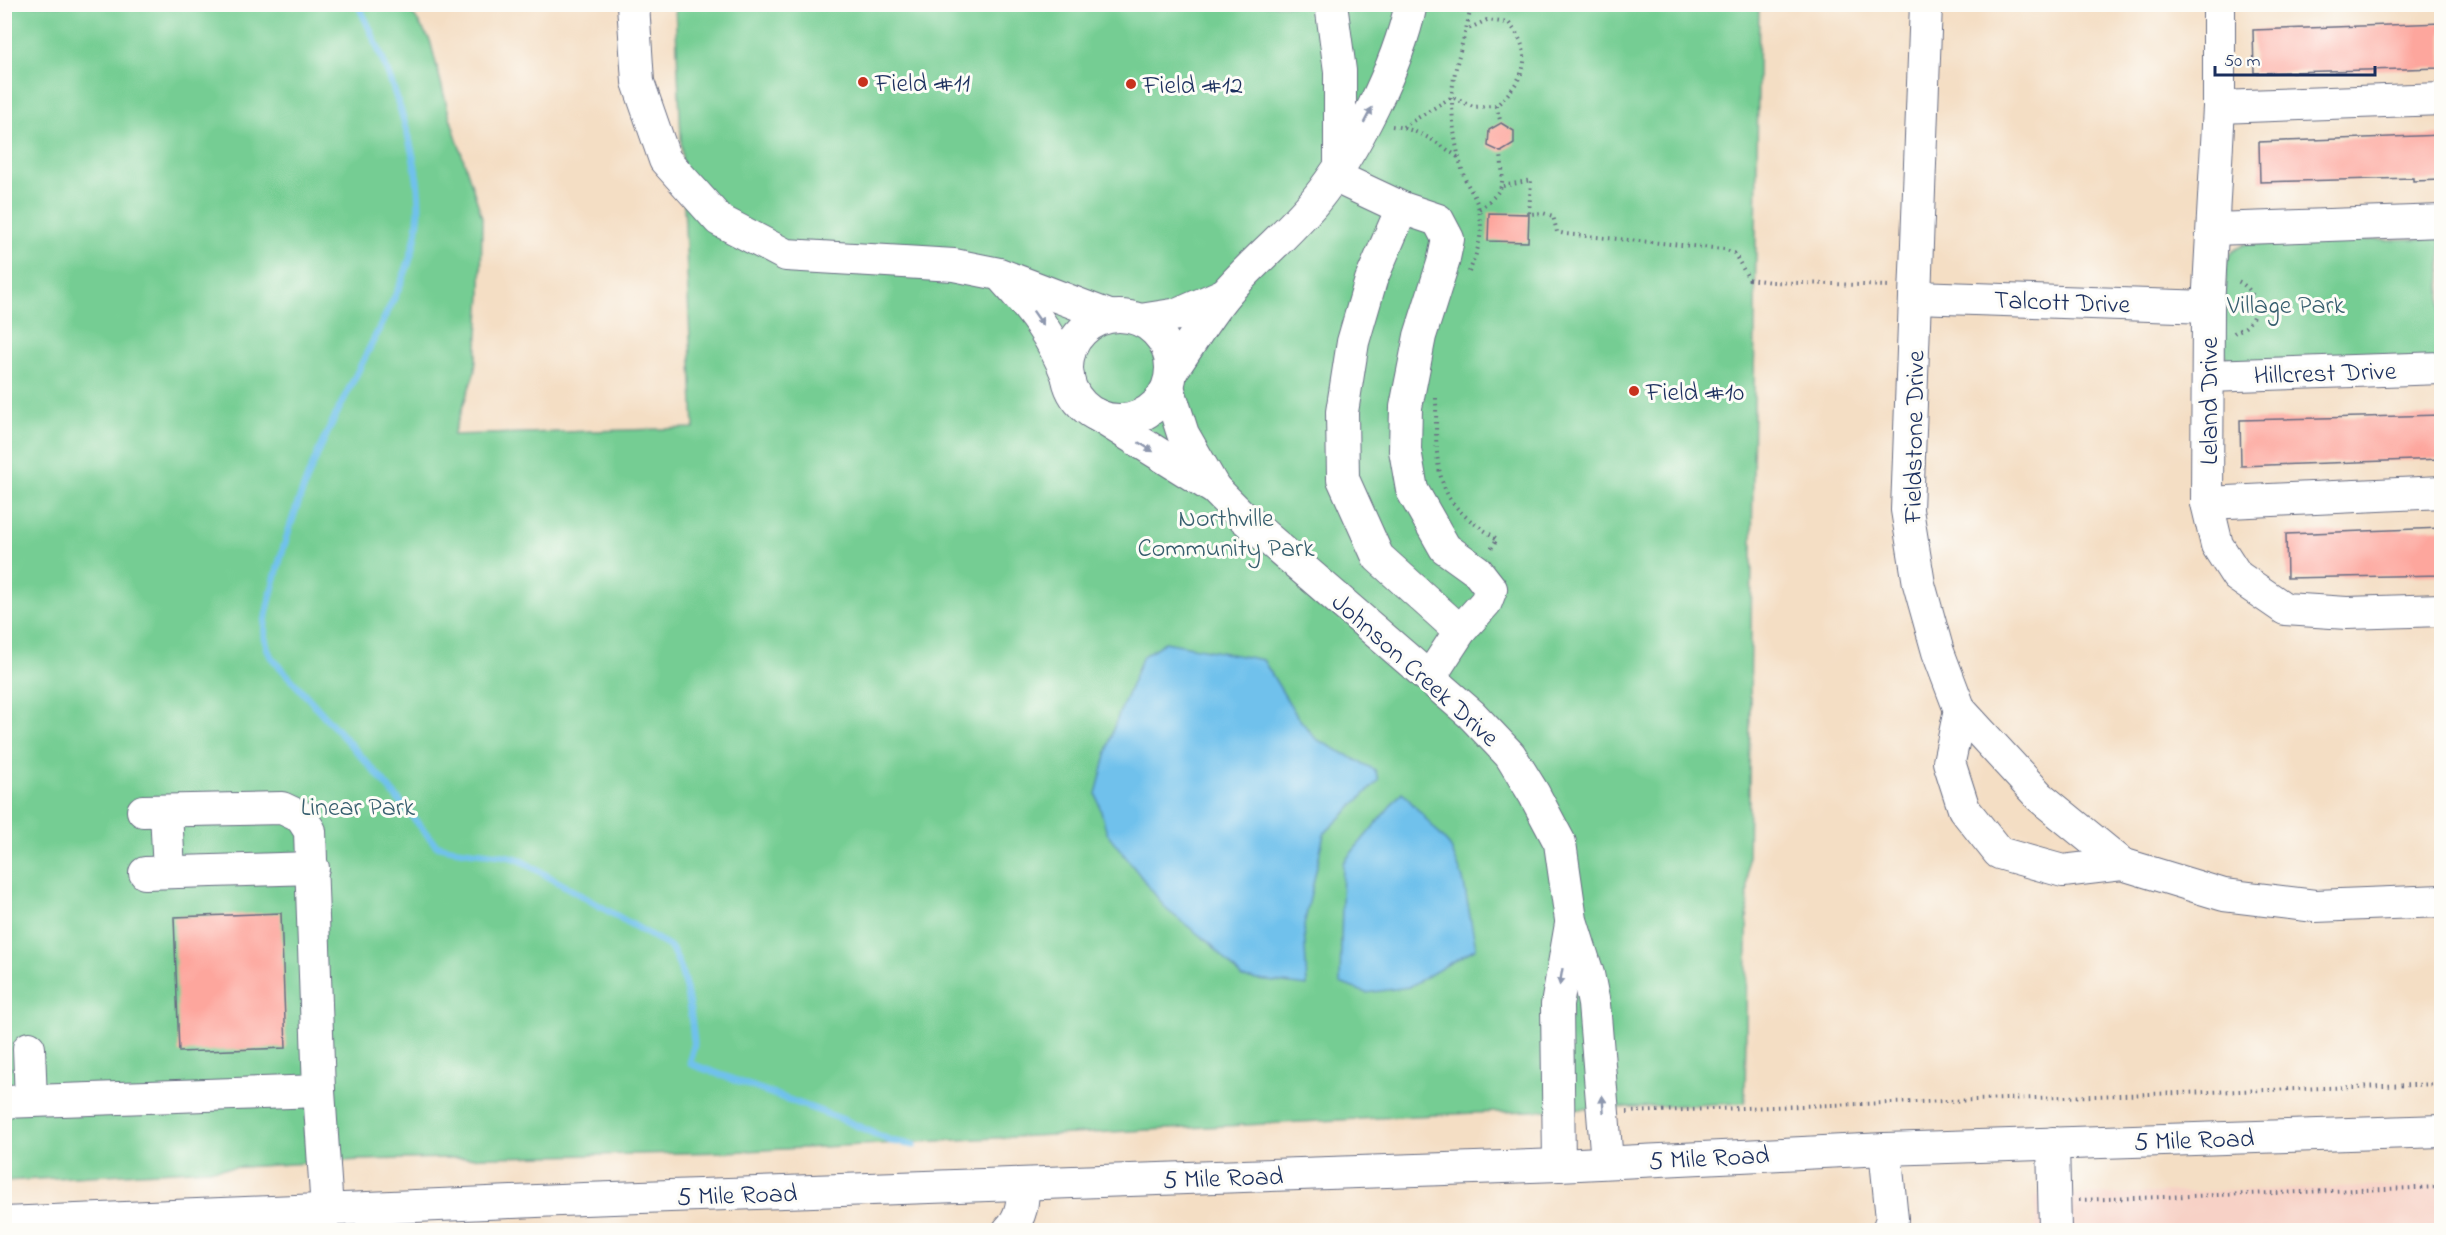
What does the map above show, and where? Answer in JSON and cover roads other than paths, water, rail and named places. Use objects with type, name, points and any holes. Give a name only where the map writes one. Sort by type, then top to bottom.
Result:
[{"type":"street","points":[[633,4],[638,82],[665,160],[719,220],[786,255],[954,265],[999,274],[1109,316]]},
{"type":"street","points":[[1331,4],[1340,70],[1337,171]]},
{"type":"street","points":[[999,274],[1035,313],[1057,348],[1073,393],[1083,406],[1097,415],[1113,420],[1130,419],[1146,413],[1159,402],[1170,380],[1226,293],[1314,202],[1337,171],[1382,88],[1406,26],[1411,4]]},
{"type":"street","name":"Fieldstone Drive","points":[[1926,4],[1907,510],[1919,584],[1938,652],[1960,710],[2040,797],[2121,864],[2224,895],[2315,906],[2442,901]]},
{"type":"street","name":"Leland Drive","points":[[2219,4],[2218,107],[2208,307],[2207,503],[2217,545],[2237,576],[2285,609],[2347,613],[2442,610]]},
{"type":"street","points":[[2218,107],[2442,99]]},
{"type":"street","points":[[1337,171],[1402,208],[1437,220],[1448,239],[1420,336],[1406,407],[1405,450],[1412,490],[1445,548],[1477,571],[1491,589],[1486,602],[1460,631],[1430,677]]},
{"type":"street","points":[[1402,208],[1371,280],[1353,342],[1342,412],[1343,478],[1378,557],[1460,631]]},
{"type":"street","points":[[2213,229],[2442,220]]},
{"type":"street","name":"Talcott Drive","points":[[1916,292],[2208,307]]},
{"type":"street","points":[[1140,320],[1179,314],[1226,293]]},
{"type":"street","points":[[1068,377],[1067,361],[1071,345],[1087,327],[1109,316],[1125,315],[1154,328],[1164,341],[1170,356],[1170,380]]},
{"type":"street","name":"Hillcrest Drive","points":[[2209,376],[2442,369]]},
{"type":"street","name":"Johnson Creek Drive","points":[[1170,380],[1183,434],[1215,489]]},
{"type":"street","name":"Johnson Creek Drive","points":[[1097,415],[1215,489],[1242,516],[1430,677],[1471,714],[1510,755],[1560,843],[1571,920],[1588,974],[1594,1004],[1607,1162]]},
{"type":"street","points":[[2207,503],[2442,492]]},
{"type":"street","points":[[1960,710],[1949,762],[1964,809],[1999,853],[2063,872],[2121,864]]},
{"type":"street","points":[[312,868],[157,872],[154,811],[282,808],[301,817],[310,831],[312,868],[319,1091],[327,1210]]},
{"type":"street","name":"Johnson Creek Drive","points":[[1559,1165],[1557,1005],[1571,920]]},
{"type":"street","points":[[29,1048],[18,1102],[319,1091]]},
{"type":"street","name":"5 Mile Road","points":[[4,1223],[257,1222],[327,1210],[1559,1165],[1885,1149],[2442,1131]]},
{"type":"street","points":[[2053,1143],[2055,1216]]},
{"type":"street","points":[[1885,1149],[1892,1219],[1888,1230]]},
{"type":"street","points":[[1009,1230],[1014,1225],[1023,1205],[1023,1184]]},
{"type":"water","points":[[1165,642],[1263,660],[1297,716],[1316,739],[1375,770],[1379,780],[1324,834],[1304,925],[1307,986],[1242,978],[1211,944],[1167,910],[1107,833],[1096,794],[1113,729],[1143,656]]},
{"type":"water","points":[[1402,792],[1450,846],[1463,879],[1476,948],[1409,987],[1366,993],[1340,983],[1343,863]]},
{"type":"waterway","points":[[358,4],[380,53],[401,110],[415,169],[419,196],[418,221],[408,266],[390,308],[322,444],[285,542],[265,620],[265,638],[271,657],[378,775],[436,845],[518,859],[669,946],[679,964],[689,1005],[694,1042],[690,1058],[691,1064],[844,1120],[891,1141],[914,1145]]},
{"type":"place","name":"Field #11","points":[[863,82]]},
{"type":"place","name":"Field #12","points":[[1131,84]]},
{"type":"place","name":"Field #10","points":[[1634,391]]},
{"type":"park label","name":"Village Park","points":[[2286,304]]},
{"type":"park label","name":"Northville Community Park","points":[[1226,532]]},
{"type":"park label","name":"Linear Park","points":[[358,806]]}]
